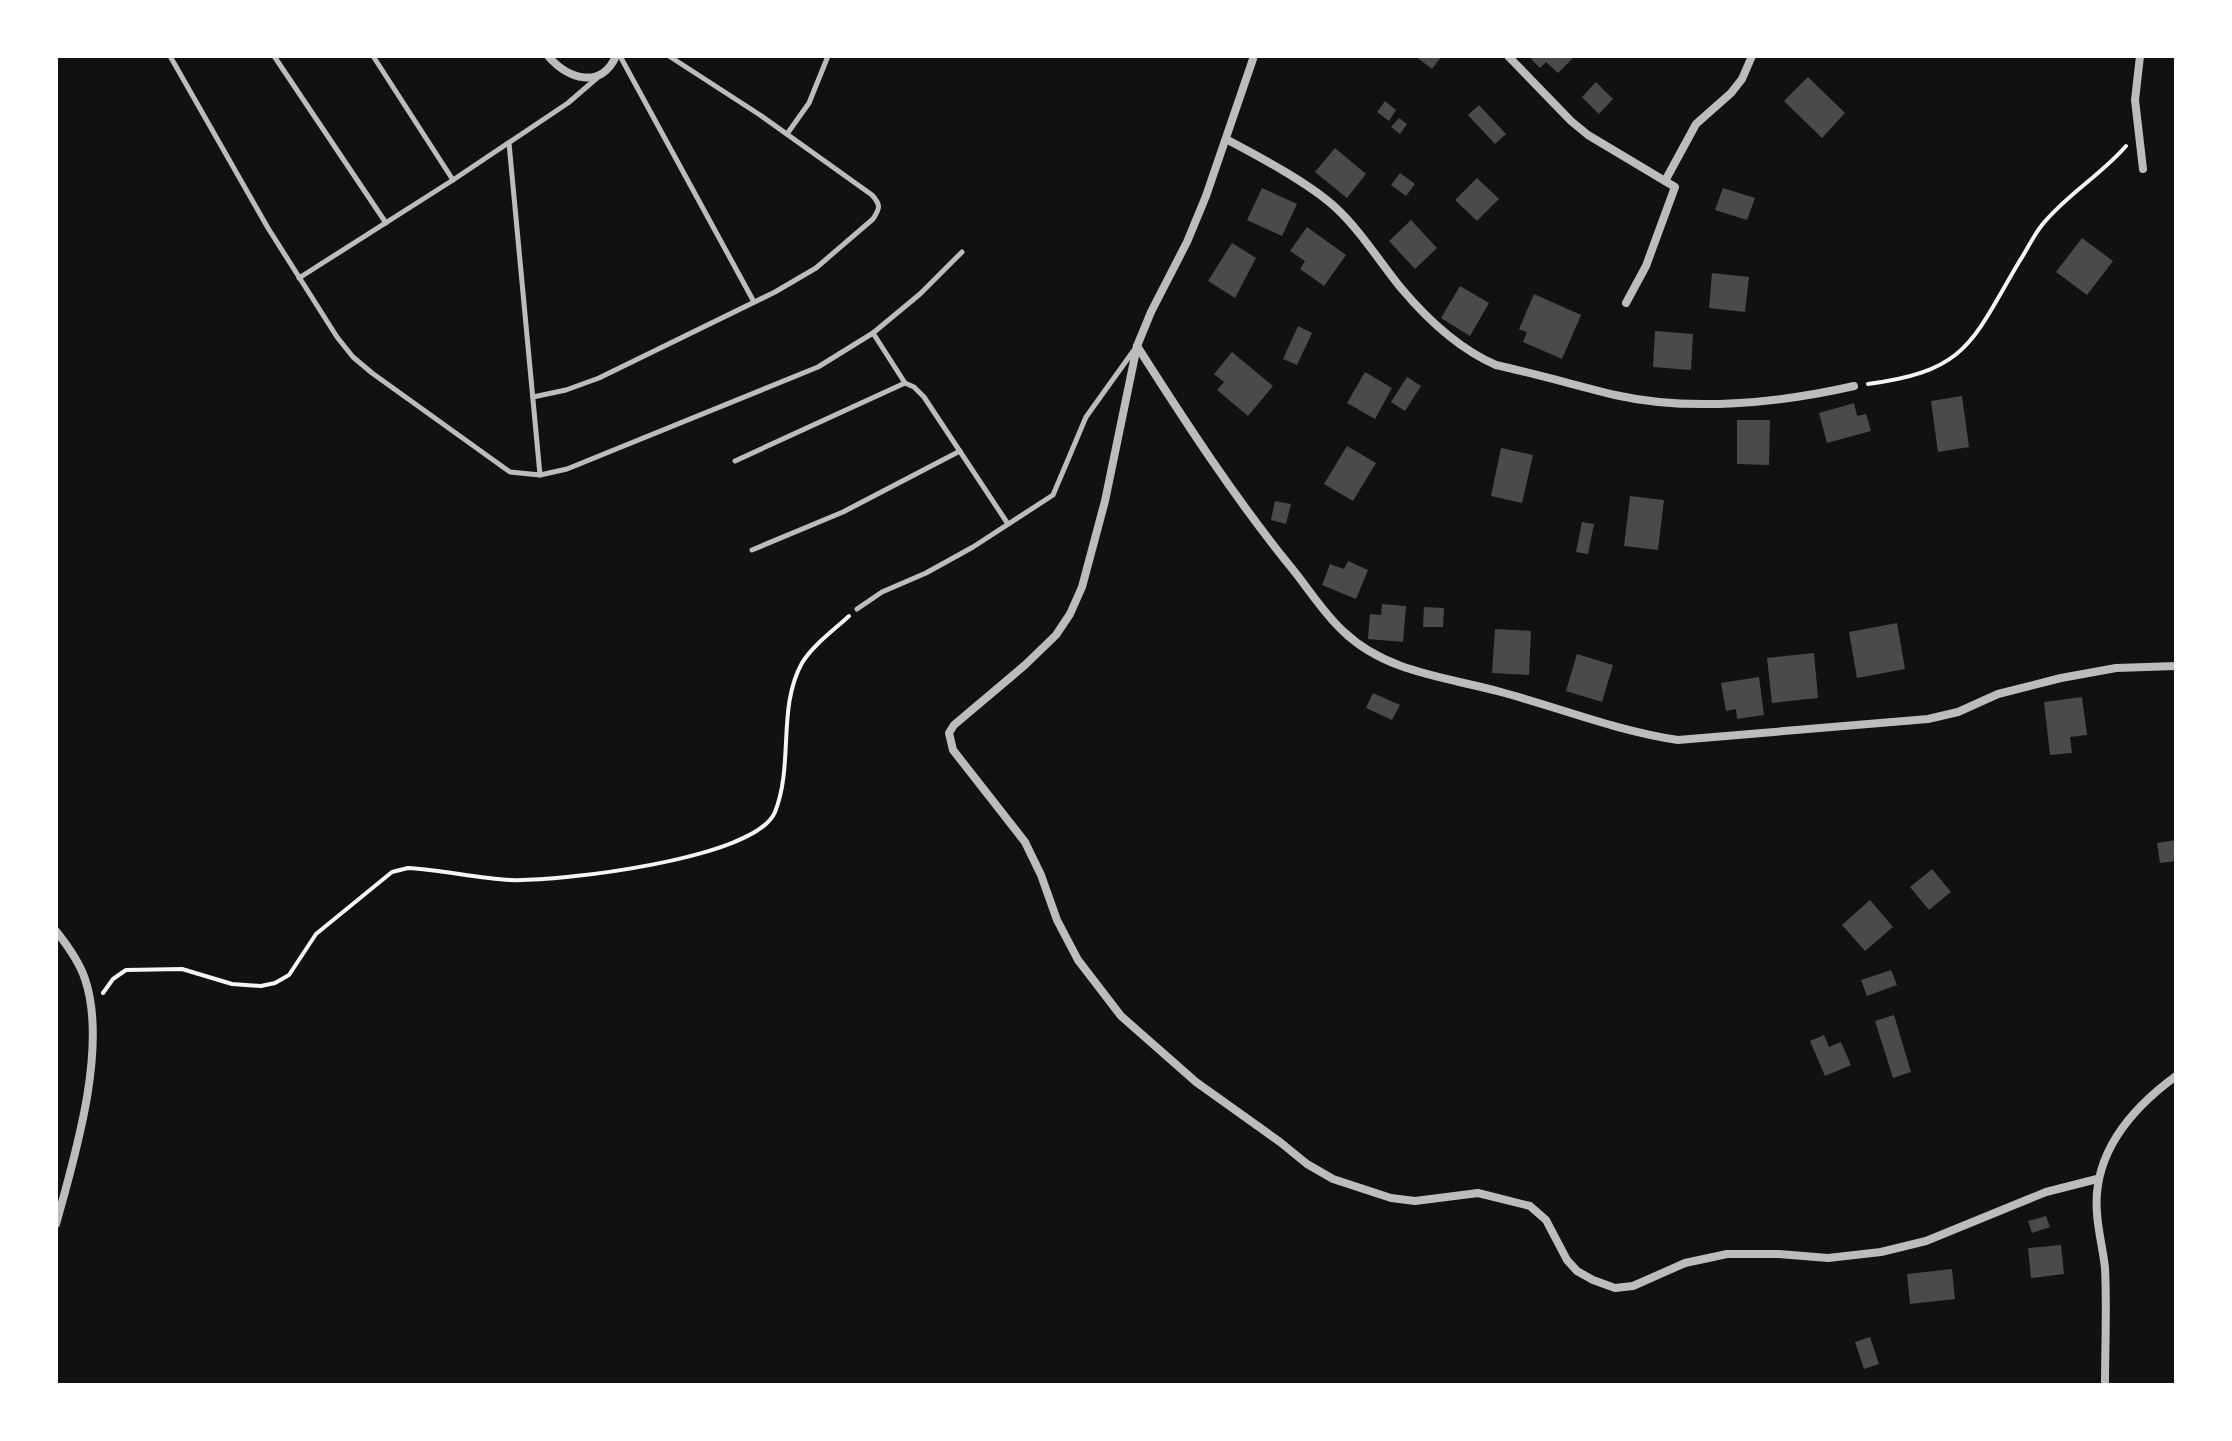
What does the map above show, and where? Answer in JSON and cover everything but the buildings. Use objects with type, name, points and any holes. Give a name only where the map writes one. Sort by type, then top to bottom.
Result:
[{"type":"street","points":[[548,56],[561,69],[584,79],[598,78],[618,56]]},
{"type":"street","points":[[1254,56],[1187,242],[1137,346],[1105,501],[1082,587],[1070,614],[1056,635],[954,725],[949,733],[949,742],[966,769],[1006,814],[1025,842],[1057,920],[1078,960],[1121,1016],[1156,1050],[1307,1164],[1333,1179],[1391,1198],[1415,1201],[1478,1193],[1530,1206],[1546,1220],[1567,1260],[1577,1271],[1615,1288],[1633,1286],[1685,1263],[1727,1254],[1828,1258],[1881,1252],[1926,1241],[2034,1196],[2097,1179]]},
{"type":"street","points":[[1508,56],[1588,135],[1675,187],[1646,266],[1626,303]]},
{"type":"street","points":[[1665,181],[1696,124],[1731,93],[1742,79],[1752,56]]},
{"type":"street","points":[[2140,56],[2135,100],[2143,169]]},
{"type":"street","points":[[1226,139],[1259,156],[1334,205],[1433,322],[1479,357],[1496,365],[1617,395],[1673,402],[1802,398],[1854,386]]},
{"type":"street","points":[[1137,346],[1259,528],[1344,632],[1372,652],[1408,669],[1449,682],[1499,691],[1641,734],[1678,740],[1928,719],[1958,712],[1998,694],[2061,678],[2116,668],[2176,666]]},
{"type":"street","points":[[56,931],[70,949],[85,980],[93,1022],[85,1105],[56,1224]]},
{"type":"street","points":[[2105,1385],[2105,1267],[2096,1212],[2097,1179],[2115,1137],[2131,1114],[2176,1076]]},
{"type":"lane","points":[[170,56],[299,278],[353,357],[510,472],[540,475],[567,469],[818,367],[873,333],[920,294],[962,252]]},
{"type":"lane","points":[[274,56],[386,223]]},
{"type":"lane","points":[[373,56],[453,180]]},
{"type":"lane","points":[[618,56],[754,302]]},
{"type":"lane","points":[[533,397],[566,390],[599,378],[754,302],[816,268],[873,219],[879,209],[879,202],[872,195],[669,56]]},
{"type":"lane","points":[[787,134],[809,103],[828,56]]},
{"type":"lane","points":[[299,278],[509,143],[568,103],[598,78]]},
{"type":"lane","points":[[509,143],[540,475]]},
{"type":"lane","points":[[873,333],[905,383],[924,397],[1008,524]]},
{"type":"lane","points":[[857,609],[882,592],[926,573],[973,547],[1053,495],[1086,417],[1137,346]]},
{"type":"lane","points":[[735,461],[905,383]]},
{"type":"lane","points":[[752,550],[843,512],[960,451]]},
{"type":"path","points":[[1854,386],[1904,380],[1934,370],[1962,352],[1983,324],[2040,227],[2139,132]]},
{"type":"path","points":[[102,995],[113,979],[126,970],[182,969],[232,984],[261,986],[275,983],[289,975],[316,934],[392,872],[408,868],[511,880],[583,875],[696,856],[743,839],[761,829],[774,815],[786,752],[789,701],[799,670],[820,642],[857,609]]}]
